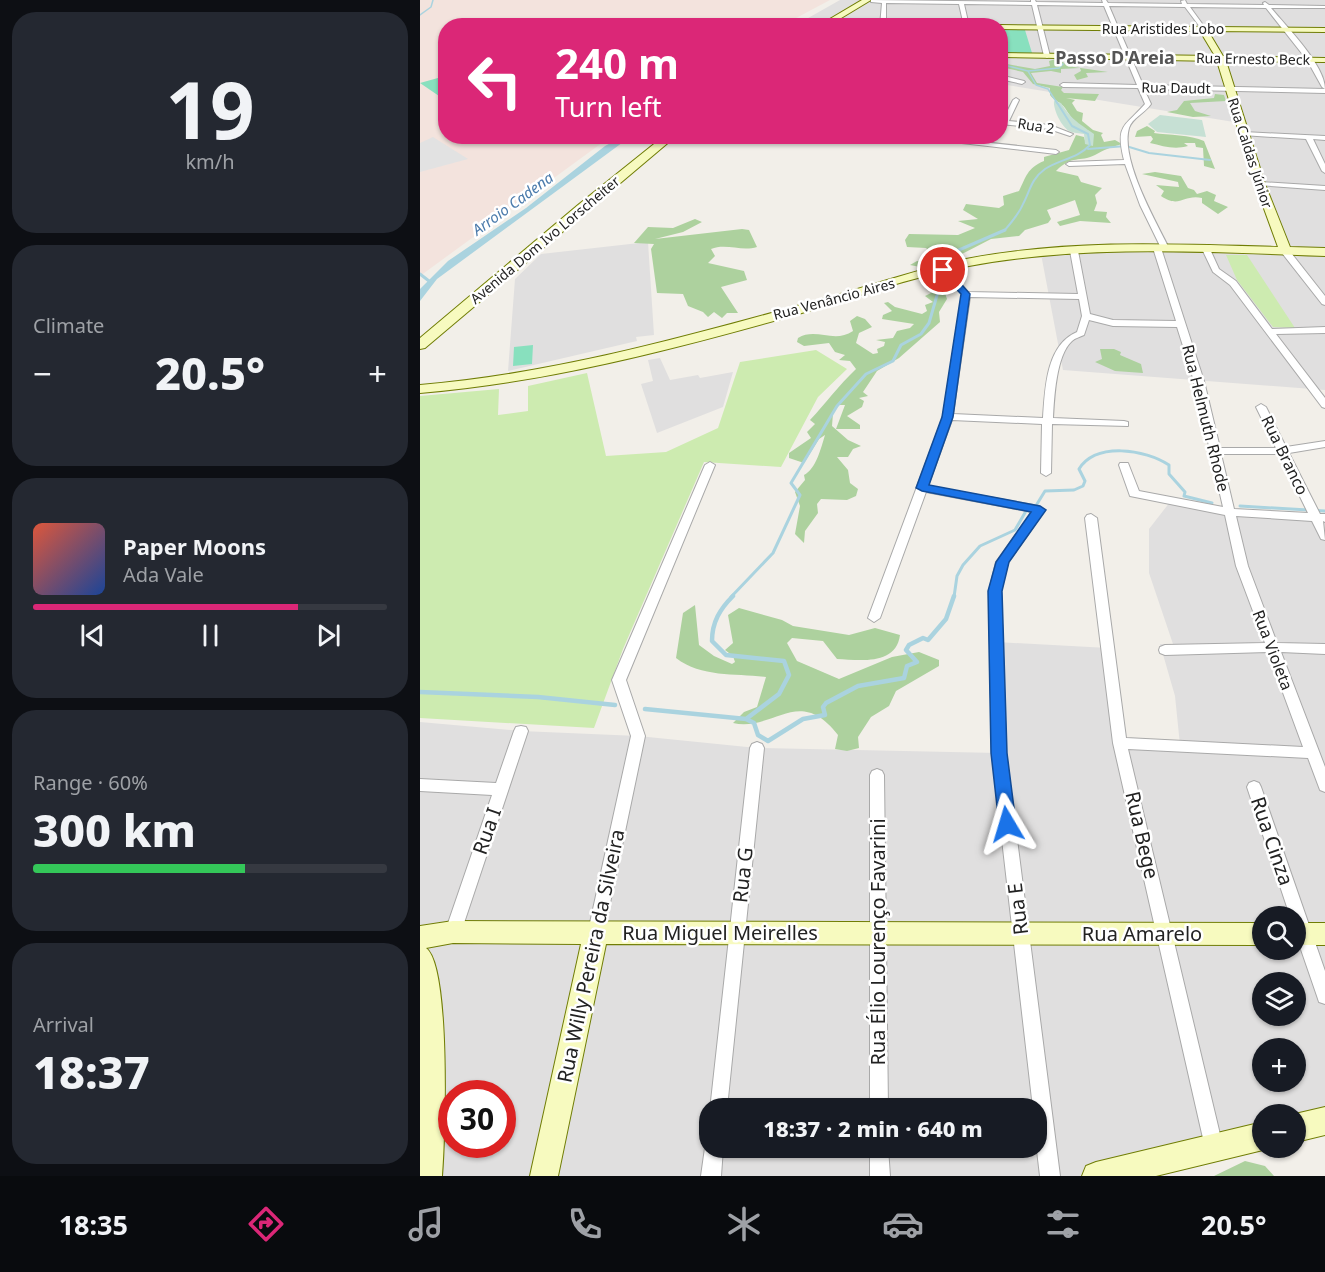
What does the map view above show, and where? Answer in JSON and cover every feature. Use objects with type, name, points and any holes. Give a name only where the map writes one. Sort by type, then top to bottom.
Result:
[{"type":"street","points":[[1262,0],[1310,60],[1325,89]]},
{"type":"street","points":[[839,18],[875,1],[1185,3],[1325,7]]},
{"type":"street","points":[[846,18],[875,1]]},
{"type":"street","points":[[875,1],[880,18]]},
{"type":"street","points":[[962,1],[965,18]]},
{"type":"street","points":[[1033,2],[1047,56]]},
{"type":"street","points":[[1105,2],[1141,87]]},
{"type":"street","name":"Rua Caldas Júnior","points":[[1185,3],[1221,59],[1260,184],[1285,251],[1325,302]]},
{"type":"street","name":"Rua Aristides Lobo","points":[[1008,27],[1325,30]]},
{"type":"street","name":"Rua Ernesto Beck","points":[[1008,55],[1325,60]]},
{"type":"street","points":[[1008,79],[1022,82]]},
{"type":"street","name":"Rua Daudt","points":[[1063,85],[1325,89]]},
{"type":"street","name":"Rua Helmuth Rhode","points":[[1141,87],[1148,104],[1126,126],[1124,146],[1142,202],[1161,248],[1199,381],[1229,512]]},
{"type":"street","points":[[1008,114],[1016,100]]},
{"type":"street","name":"Rua 2","points":[[1008,123],[1050,127],[1070,134]]},
{"type":"street","points":[[1244,134],[1325,138]]},
{"type":"street","points":[[1308,138],[1325,171]]},
{"type":"street","name":"Avenida Dom Ivo Lorscheiter","points":[[420,328],[648,144]]},
{"type":"street","name":"Avenida Dom Ivo Lorscheiter","points":[[420,345],[582,207],[661,144]]},
{"type":"street","points":[[980,144],[1056,152]]},
{"type":"street","points":[[1069,164],[1128,162]]},
{"type":"street","points":[[1260,184],[1325,188]]},
{"type":"street","name":"Rua Venâncio Aires","points":[[420,389],[514,381],[583,366],[981,260],[1074,251],[1161,248],[1325,252]]},
{"type":"street","points":[[1206,249],[1216,270],[1233,283],[1325,405]]},
{"type":"street","points":[[1046,473],[1047,421],[1058,361],[1064,344],[1070,337],[1081,333],[1086,316],[1074,251]]},
{"type":"street","points":[[943,270],[966,294],[1083,297]]},
{"type":"street","points":[[874,618],[948,417],[966,294]]},
{"type":"street","points":[[1086,316],[1113,323],[1181,324]]},
{"type":"street","points":[[1270,332],[1325,330]]},
{"type":"street","name":"Rua Branco","points":[[1261,407],[1320,517],[1325,536]]},
{"type":"street","points":[[948,417],[1124,424]]},
{"type":"street","points":[[1215,451],[1283,451],[1325,444]]},
{"type":"street","name":"Rua Willy Pereira da Silveira","points":[[544,1176],[638,736],[620,680],[646,611],[710,465]]},
{"type":"street","points":[[1124,465],[1134,494],[1229,512],[1320,517]]},
{"type":"street","name":"Rua E","points":[[922,488],[1040,510],[1002,562],[995,591],[999,753],[1050,1176]]},
{"type":"street","name":"Rua Violeta","points":[[1229,512],[1242,566],[1325,786]]},
{"type":"street","name":"Rua Bege","points":[[1091,518],[1120,742],[1214,1147]]},
{"type":"street","points":[[1165,650],[1325,648]]},
{"type":"street","name":"Rua I","points":[[453,932],[521,730]]},
{"type":"street","points":[[1120,742],[1313,753]]},
{"type":"street","name":"Rua G","points":[[719,1098],[757,748]]},
{"type":"street","name":"Rua Élio Lourenço Favarini","points":[[877,775],[879,1098]]},
{"type":"street","points":[[420,785],[501,789]]},
{"type":"street","name":"Rua Cinza","points":[[1254,788],[1308,934],[1325,996]]},
{"type":"street","name":"Rua Miguel Meirelles","points":[[420,938],[453,932],[1021,934]]},
{"type":"street","name":"Rua Amarelo","points":[[1021,934],[1252,934]]},
{"type":"street","points":[[420,958],[426,988],[432,1074],[433,1126],[428,1176]]},
{"type":"street","points":[[1306,1125],[1325,1120]]},
{"type":"street","points":[[1096,1176],[1252,1138]]},
{"type":"street","points":[[711,1176],[713,1158]]},
{"type":"street","points":[[879,1158],[880,1176]]},
{"type":"shaded area","points":[[420,0],[830,0],[796,18],[438,18],[438,144],[600,144],[420,276]]},
{"type":"shaded area","points":[[840,0],[1325,0],[1325,390],[1063,370],[1041,254],[1074,251],[1285,250],[1240,123],[1008,85],[1008,18],[808,18]]},
{"type":"shaded area","points":[[433,137],[438,140],[438,144],[444,144],[468,159],[420,172],[420,143]]},
{"type":"shaded area","points":[[648,242],[654,335],[636,337],[637,341],[508,371],[515,279],[541,254]]},
{"type":"shaded area","points":[[660,358],[670,380],[733,372],[723,407],[657,433],[641,384],[653,381],[648,360]]},
{"type":"shaded area","points":[[1170,502],[1229,512],[1325,518],[1325,1121],[1306,1116],[1306,1104],[1252,1104],[1252,1139],[1096,1176],[428,1176],[420,958],[420,722],[521,731],[638,736],[757,748],[998,753],[997,642],[1108,648],[1121,742],[1180,745],[1175,696],[1160,644],[1173,644],[1149,573],[1149,529]]},
{"type":"green space","points":[[1008,30],[1025,30],[1032,53],[1008,53]]},
{"type":"green space","points":[[1059,58],[1067,66],[1108,72],[1086,73],[1088,77],[1077,80],[1074,75],[1081,71],[1080,68],[1061,69],[1061,73],[1051,71],[1031,73],[1037,83],[1063,87],[1061,90],[1064,93],[1099,94],[1095,101],[1066,98],[1075,100],[1072,103],[1077,111],[1083,113],[1082,121],[1093,130],[1103,133],[1101,135],[1104,142],[1115,140],[1122,144],[1089,157],[1067,162],[1056,171],[1078,176],[1081,182],[1102,188],[1095,195],[1097,203],[1094,211],[1107,212],[1106,217],[1111,223],[1080,221],[1060,226],[1057,222],[1080,215],[1075,200],[1047,210],[1051,219],[1048,223],[1025,230],[1019,236],[991,239],[960,255],[957,262],[920,267],[910,265],[917,261],[928,260],[931,253],[926,248],[907,247],[905,240],[909,234],[958,235],[975,228],[958,221],[978,219],[963,210],[966,204],[999,208],[1004,205],[1003,196],[1019,191],[1028,173],[1044,161],[1044,157],[1069,150],[1076,135],[1084,137],[1086,144],[1089,131],[1077,124],[1063,106],[1050,95],[1050,88],[1033,84],[1023,72],[1008,69],[1008,64],[1035,69],[1050,66],[1049,61]]},
{"type":"green space","points":[[438,78],[438,95],[420,83]]},
{"type":"green space","points":[[1215,94],[1224,95],[1226,101],[1190,103],[1195,111],[1211,116],[1193,117],[1167,112],[1177,110],[1184,101],[1214,98]]},
{"type":"green space","points":[[1054,101],[1061,103],[1075,120],[1094,134],[1093,146],[1085,144],[1084,134],[1066,129],[1056,113]]},
{"type":"green space","points":[[1160,115],[1202,120],[1206,137],[1157,132],[1148,124]]},
{"type":"green space","points":[[1147,126],[1155,131],[1154,133],[1186,136],[1204,141],[1215,169],[1204,166],[1203,148],[1196,147],[1195,143],[1184,143],[1188,146],[1173,148],[1150,143],[1153,139],[1151,136],[1135,137],[1137,131]]},
{"type":"green space","points":[[1155,172],[1181,176],[1188,188],[1197,194],[1207,191],[1216,195],[1214,201],[1228,207],[1218,214],[1202,203],[1202,198],[1167,200],[1161,196],[1164,191],[1156,185],[1179,187],[1178,182],[1142,174]]},
{"type":"green space","points":[[695,219],[702,222],[683,232],[655,239],[742,229],[749,230],[757,247],[711,249],[715,256],[708,263],[744,271],[747,280],[721,287],[738,313],[727,313],[722,318],[714,312],[708,317],[703,312],[688,306],[683,294],[657,293],[651,249],[654,244],[634,243],[648,227],[673,228]]},
{"type":"green space","points":[[1226,255],[1247,255],[1295,328],[1273,327],[1237,280]]},
{"type":"green space","points":[[934,285],[943,287],[947,299],[939,312],[940,322],[899,358],[877,371],[863,392],[868,396],[859,398],[864,401],[862,407],[847,416],[860,425],[860,429],[836,429],[845,405],[839,405],[833,413],[832,426],[848,440],[861,446],[853,449],[848,457],[837,457],[848,470],[850,483],[858,489],[856,496],[847,500],[821,499],[817,504],[818,513],[805,531],[804,543],[795,534],[800,506],[795,492],[805,480],[804,475],[815,463],[825,435],[819,439],[804,463],[789,458],[789,453],[811,438],[807,432],[815,424],[810,420],[856,369],[850,361],[839,360],[845,355],[835,352],[829,343],[804,346],[797,342],[798,338],[812,334],[846,335],[853,331],[850,321],[857,316],[865,319],[872,327],[859,333],[856,343],[873,354],[878,353],[877,349],[884,346],[885,342],[876,340],[893,338],[897,331],[910,328],[914,324],[882,319],[883,315],[892,311],[884,303],[888,302],[895,307],[922,314],[927,311],[925,305],[933,302],[925,296],[933,292],[929,287]]},
{"type":"green space","points":[[533,345],[532,364],[513,366],[514,347]]},
{"type":"green space","points":[[1100,349],[1114,349],[1121,352],[1120,355],[1141,364],[1143,373],[1115,371],[1095,362],[1102,359]]},
{"type":"green space","points":[[816,350],[847,369],[818,397],[781,467],[704,462],[623,649],[594,728],[420,718],[420,396],[499,389],[498,415],[528,411],[528,386],[587,373],[606,456],[666,452],[718,428],[740,362]]},
{"type":"green space","points":[[695,605],[699,645],[714,656],[732,664],[735,662],[733,656],[725,650],[733,643],[728,615],[739,608],[782,620],[793,626],[849,635],[875,628],[900,635],[892,652],[866,660],[837,659],[823,641],[792,638],[787,643],[797,661],[839,679],[892,657],[919,652],[939,660],[939,666],[896,691],[889,706],[871,717],[858,737],[859,748],[847,751],[835,749],[838,735],[824,720],[811,713],[798,711],[761,722],[733,723],[744,712],[757,707],[766,677],[708,672],[676,658],[683,613]]},
{"type":"green space","points":[[1245,1161],[1265,1166],[1274,1176],[1214,1176]]},
{"type":"water","name":"Arroio Cadena","points":[[620,144],[437,279],[420,301],[420,289],[448,261],[526,208],[605,146]]},
{"type":"waterway","points":[[420,15],[431,7],[433,0]]},
{"type":"waterway","points":[[1028,71],[1059,68],[1063,64]]},
{"type":"waterway","points":[[1008,66],[1028,71]]},
{"type":"waterway","points":[[1028,71],[1036,85],[1048,89],[1057,103]]},
{"type":"waterway","points":[[1005,230],[1015,218],[1040,173],[1080,153],[1090,145],[1088,134],[1072,126],[1056,101]]},
{"type":"waterway","points":[[1088,149],[1126,146],[1149,153],[1210,160]]},
{"type":"waterway","points":[[940,267],[951,262],[952,253],[1005,230]]},
{"type":"waterway","points":[[420,274],[429,281]]},
{"type":"waterway","points":[[731,597],[773,553],[800,495],[791,483],[837,406],[866,374],[893,361],[901,345],[921,334],[929,323],[940,285],[938,277]]},
{"type":"waterway","points":[[1037,504],[1045,491],[1074,490],[1083,486],[1085,481],[1079,469],[1087,460],[1097,455],[1121,451],[1159,459],[1169,465],[1169,474],[1185,492],[1184,496],[1212,503]]},
{"type":"waterway","points":[[1240,506],[1325,511]]},
{"type":"waterway","points":[[954,597],[957,576],[963,565],[980,546],[1015,530],[1026,511]]},
{"type":"waterway","points":[[733,596],[718,616],[713,628],[712,641],[726,655],[784,661],[789,675],[779,694],[746,719]]},
{"type":"waterway","points":[[746,719],[754,723],[758,735],[768,741],[803,719],[825,715],[823,707],[826,703],[858,686],[904,678],[907,666],[917,662],[906,650],[909,645],[923,638],[928,640],[946,619],[954,596]]},
{"type":"waterway","points":[[420,692],[538,697],[615,705]]},
{"type":"waterway","points":[[645,709],[746,719]]},
{"type":"district","name":"Passo D'Areia","points":[[1115,58]]},
{"type":"route","points":[[943,270],[966,294],[948,417],[922,488],[1040,510],[1002,562],[995,591],[999,753],[1007,824]]}]
